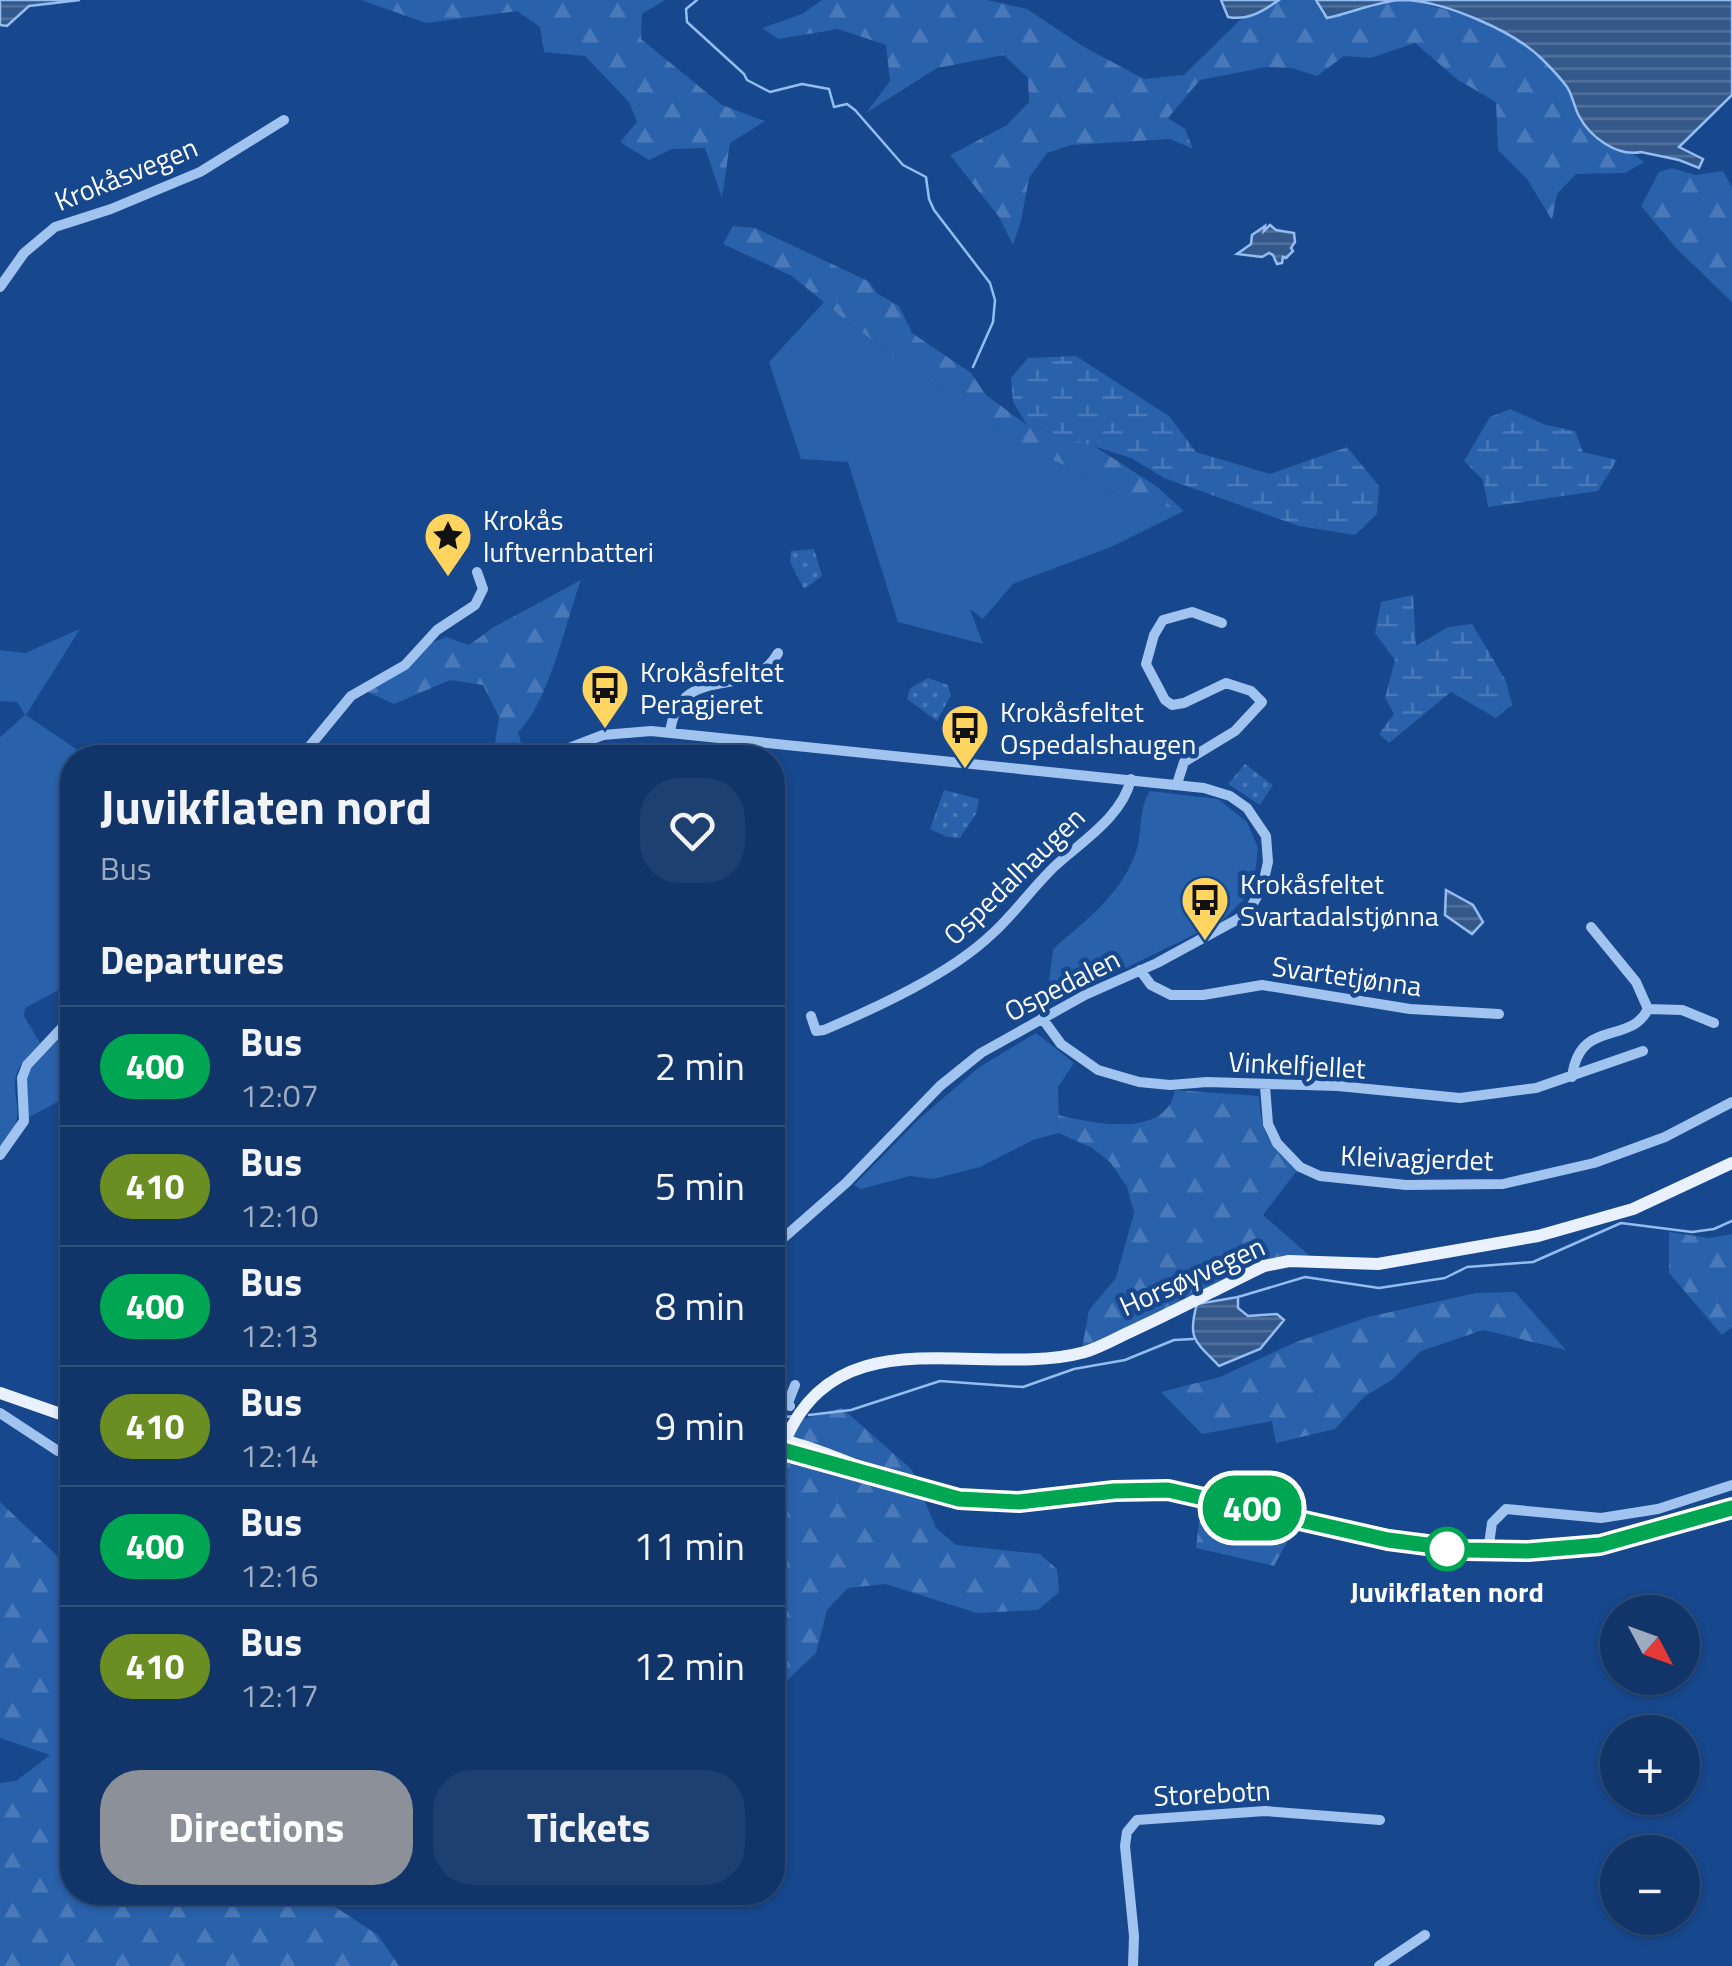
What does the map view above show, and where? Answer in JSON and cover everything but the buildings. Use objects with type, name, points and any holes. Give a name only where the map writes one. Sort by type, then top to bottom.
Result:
[{"type":"main road","name":"Horsøyvegen","points":[[785,1442],[811,1400],[829,1384],[878,1362],[914,1357],[1030,1360],[1084,1352],[1264,1266],[1288,1261],[1378,1264],[1538,1236],[1633,1209],[1732,1164]]},
{"type":"main road","points":[[0,1393],[60,1414]]},
{"type":"main road","points":[[785,1444],[944,1496],[992,1503],[1168,1490],[1388,1540],[1488,1551],[1600,1545],[1732,1508]]},
{"type":"street","name":"Krokåsvegen","points":[[0,287],[24,254],[55,227],[200,172],[284,120]]},
{"type":"street","points":[[310,745],[350,696],[405,665],[437,630],[475,604],[482,592],[478,572]]},
{"type":"street","points":[[1177,784],[1184,762],[1235,731],[1262,702],[1252,691],[1226,683],[1172,705],[1164,700],[1146,664],[1150,646],[1163,620],[1192,612],[1222,623]]},
{"type":"street","points":[[670,732],[676,707],[689,692],[763,670],[778,653]]},
{"type":"street","name":"Ospedalen","points":[[577,745],[603,735],[670,732],[778,745]]},
{"type":"street","points":[[717,745],[718,739]]},
{"type":"street","name":"Ospedalen","points":[[785,746],[1216,790],[1247,808],[1266,836],[1267,867],[1260,894],[1238,919],[981,1053],[952,1076],[846,1183],[785,1237]]},
{"type":"street","name":"Ospedalhaugen","points":[[811,1016],[816,1031],[824,1030],[965,958],[1099,827],[1124,797],[1131,780]]},
{"type":"street","points":[[1591,927],[1636,982],[1648,1009]]},
{"type":"street","name":"Svartetjønna","points":[[1140,970],[1151,985],[1171,995],[1204,995],[1262,984],[1410,1009],[1499,1014]]},
{"type":"street","points":[[1648,1009],[1682,1010],[1714,1023]]},
{"type":"street","points":[[1572,1077],[1578,1055],[1591,1041],[1634,1026],[1648,1009]]},
{"type":"street","name":"Vinkelfjellet","points":[[1042,1018],[1074,1055],[1113,1076],[1170,1084],[1338,1086],[1460,1098],[1518,1092],[1643,1051]]},
{"type":"street","points":[[0,1154],[24,1122],[22,1086],[27,1066],[60,1030]]},
{"type":"street","name":"Kleivagjerdet","points":[[1264,1086],[1268,1124],[1277,1143],[1300,1166],[1320,1176],[1406,1185],[1503,1184],[1578,1168],[1618,1157],[1732,1102]]},
{"type":"street","points":[[790,1406],[796,1385]]},
{"type":"street","points":[[0,1413],[60,1452]]},
{"type":"street","points":[[1488,1551],[1492,1523],[1506,1509],[1589,1518],[1629,1515],[1732,1485]]},
{"type":"street","name":"Storebotn","points":[[1133,1966],[1125,1846],[1126,1832],[1138,1820],[1264,1811],[1380,1820]]},
{"type":"street","points":[[1380,1966],[1425,1935]]},
{"type":"green space","points":[[361,0],[665,0],[642,14],[641,39],[722,105],[765,121],[730,143],[722,198],[705,148],[672,149],[649,160],[620,142],[637,122],[629,102],[585,56],[544,52],[540,27],[517,11],[426,23]]},
{"type":"green space","points":[[822,0],[987,0],[1027,9],[1084,47],[1144,79],[1184,75],[1240,20],[1279,0],[1316,0],[1323,15],[1399,1],[1416,2],[1480,21],[1526,47],[1566,86],[1591,133],[1644,162],[1625,173],[1576,174],[1557,194],[1552,220],[1527,179],[1498,150],[1496,102],[1458,80],[1415,43],[1371,58],[1344,56],[1317,76],[1292,68],[1266,67],[1200,80],[1168,118],[1185,129],[1193,149],[1170,139],[1071,145],[1047,153],[1029,178],[1013,245],[999,217],[950,155],[1007,125],[1029,102],[1028,78],[1004,55],[937,68],[866,113],[890,81],[886,45],[838,29],[779,39],[762,28],[802,14]]},
{"type":"green space","points":[[1672,168],[1695,175],[1723,171],[1732,187],[1732,302],[1677,249],[1641,206],[1659,172]]},
{"type":"green space","points":[[733,226],[755,228],[868,281],[878,294],[899,306],[912,333],[971,373],[986,395],[1027,425],[1094,446],[1156,486],[1184,511],[1110,493],[1073,469],[1021,446],[854,327],[792,276],[723,244]]},
{"type":"green space","points":[[825,301],[854,327],[1021,446],[1073,469],[1110,493],[1184,511],[1111,547],[1013,584],[983,619],[970,609],[983,644],[898,622],[848,462],[801,459],[769,362]]},
{"type":"green space","points":[[1076,356],[1169,416],[1196,452],[1270,474],[1347,447],[1379,486],[1377,514],[1355,535],[1299,526],[1164,478],[1131,458],[1027,425],[1013,402],[1011,378],[1028,358]]},
{"type":"green space","points":[[1510,409],[1546,425],[1575,431],[1583,452],[1617,460],[1598,491],[1488,507],[1483,480],[1464,461],[1490,417]]},
{"type":"green space","points":[[814,549],[822,576],[804,589],[790,562],[791,551]]},
{"type":"green space","points":[[581,580],[548,682],[518,732],[522,745],[495,745],[499,717],[483,685],[450,680],[394,704],[363,690],[424,646],[446,637],[469,645],[494,627]]},
{"type":"green space","points":[[1413,595],[1416,646],[1448,627],[1472,624],[1506,681],[1512,705],[1496,718],[1451,692],[1389,743],[1379,734],[1394,714],[1385,698],[1395,660],[1375,633],[1381,602]]},
{"type":"green space","points":[[80,629],[26,715],[70,745],[60,745],[60,989],[25,1008],[24,1016],[40,1043],[19,1068],[15,1126],[0,1150],[0,737],[25,715],[17,702],[0,701],[0,650],[25,653]]},
{"type":"green space","points":[[928,678],[948,685],[951,695],[937,721],[907,699],[910,688]]},
{"type":"green space","points":[[1245,764],[1273,785],[1260,805],[1228,784]]},
{"type":"green space","points":[[944,790],[979,799],[976,814],[960,838],[930,829]]},
{"type":"green space","points":[[1150,791],[1218,799],[1247,822],[1258,848],[1253,890],[1222,921],[1046,1007],[1053,949],[1103,903],[1124,877],[1138,845],[1142,811]]},
{"type":"green space","points":[[1036,1033],[1074,1063],[1058,1087],[1059,1133],[1033,1140],[980,1167],[933,1179],[910,1176],[861,1189],[854,1185],[920,1118],[978,1068]]},
{"type":"green space","points":[[60,1037],[60,1101],[28,1118],[25,1073]]},
{"type":"green space","points":[[1175,1090],[1259,1096],[1268,1138],[1299,1168],[1263,1215],[1311,1257],[1268,1260],[1243,1269],[1082,1348],[1089,1310],[1116,1278],[1134,1213],[1127,1187],[1110,1162],[1092,1148],[1059,1133],[1058,1115],[1108,1124],[1143,1122],[1169,1106]]},
{"type":"green space","points":[[1669,1232],[1710,1238],[1732,1234],[1732,1327],[1722,1335],[1669,1273]]},
{"type":"green space","points":[[1515,1292],[1566,1350],[1483,1330],[1421,1351],[1392,1380],[1365,1396],[1335,1429],[1276,1443],[1272,1421],[1202,1434],[1161,1392],[1220,1377],[1296,1342],[1368,1317],[1476,1293]]},
{"type":"green space","points":[[842,1408],[912,1470],[936,1528],[956,1545],[1040,1554],[1057,1569],[1059,1592],[1038,1610],[977,1613],[886,1584],[848,1588],[827,1610],[816,1653],[785,1682],[785,1423]]},
{"type":"green space","points":[[0,1502],[60,1559],[60,1905],[332,1905],[378,1935],[399,1966],[0,1966],[0,1783],[16,1781],[50,1755],[0,1738]]},
{"type":"green space","points":[[1199,1521],[1287,1542],[1274,1566],[1196,1548]]},
{"type":"shaded area","points":[[0,0],[80,0],[29,6],[7,26],[0,25]]},
{"type":"shaded area","points":[[1221,0],[1279,0],[1255,14],[1235,18],[1228,17]]},
{"type":"shaded area","points":[[1316,0],[1402,0],[1327,18]]},
{"type":"shaded area","points":[[1402,0],[1732,0],[1732,95],[1679,147],[1703,159],[1699,168],[1679,160],[1623,151],[1605,144],[1590,131],[1567,87],[1530,48],[1456,11]]},
{"type":"shaded area","points":[[1270,225],[1294,233],[1293,251],[1283,257],[1282,263],[1277,264],[1269,253],[1262,257],[1237,254],[1251,244],[1252,235]]},
{"type":"shaded area","points":[[1446,890],[1473,905],[1483,922],[1472,934],[1445,915]]},
{"type":"shaded area","points":[[1238,1297],[1238,1308],[1248,1316],[1277,1314],[1284,1320],[1260,1349],[1219,1366],[1195,1339],[1197,1304]]},
{"type":"waterway","points":[[697,0],[686,9],[687,22],[747,80],[770,92],[802,84],[829,89],[834,107],[847,104],[855,110],[903,165],[926,177],[934,210],[990,283],[995,300],[993,322],[973,367]]},
{"type":"waterway","points":[[1238,1297],[1305,1277],[1379,1288],[1445,1278],[1467,1267],[1533,1262],[1621,1223],[1692,1232],[1732,1221]]},
{"type":"waterway","points":[[809,1415],[851,1410],[940,1381],[1023,1387],[1074,1369],[1125,1360],[1174,1340],[1193,1339]]},
{"type":"waterway","points":[[785,1417],[796,1416]]},
{"type":"bus line","name":"400","points":[[785,1450],[959,1499],[1019,1502],[1114,1491],[1168,1490],[1388,1540],[1466,1550],[1562,1550],[1600,1545],[1732,1508]]},
{"type":"place","name":"Krokås luftvernbatteri","points":[[448,578]]},
{"type":"place","name":"Krokåsfeltet Peragjeret","points":[[605,730]]},
{"type":"place","name":"Krokåsfeltet Ospedalshaugen","points":[[965,770]]},
{"type":"place","name":"Krokåsfeltet Svartadalstjønna","points":[[1205,942]]},
{"type":"place","name":"Juvikflaten nord","points":[[1447,1549]]}]
